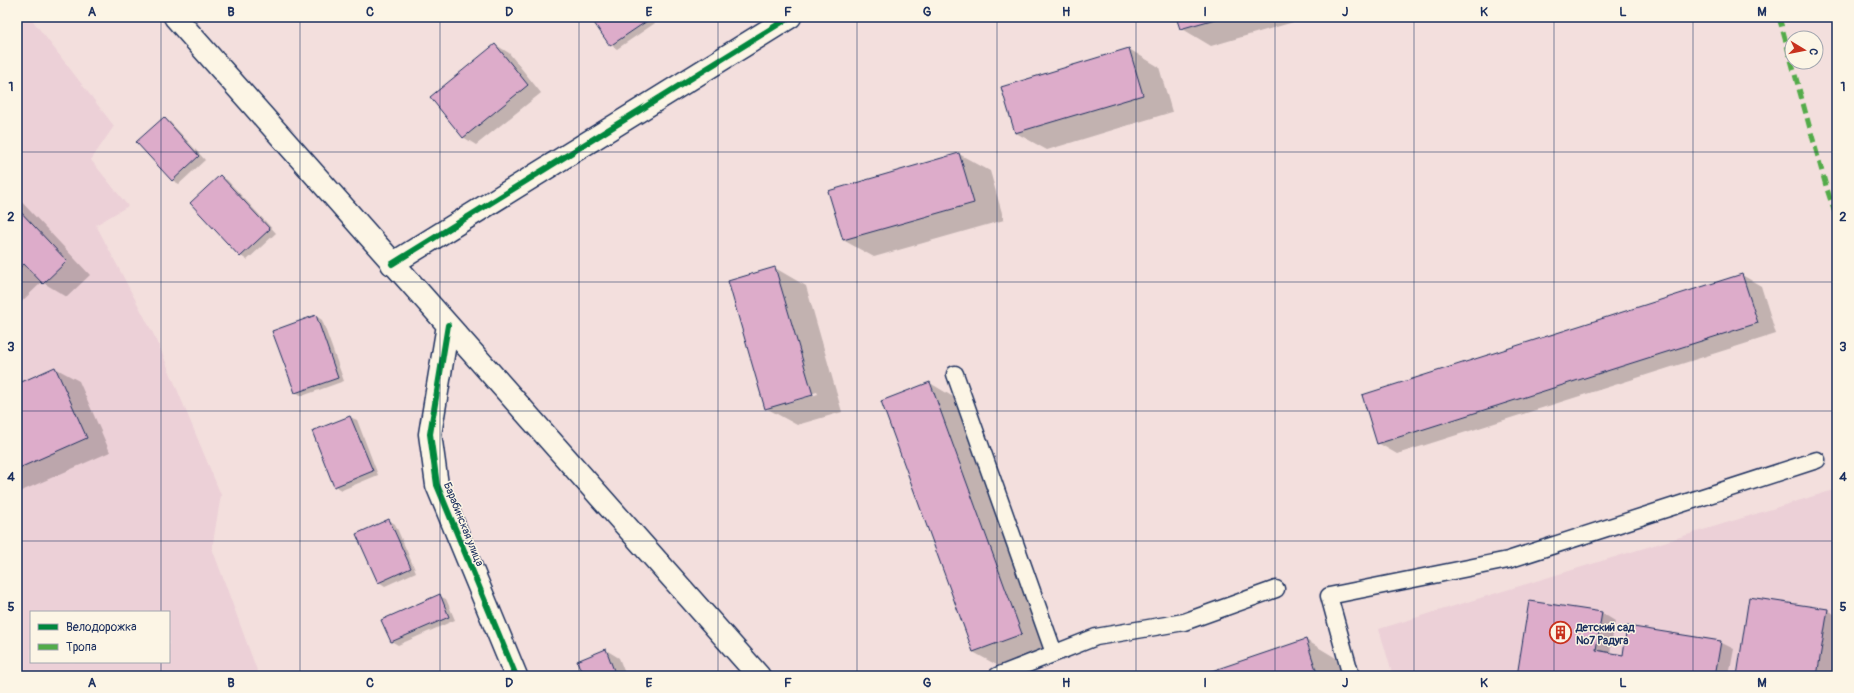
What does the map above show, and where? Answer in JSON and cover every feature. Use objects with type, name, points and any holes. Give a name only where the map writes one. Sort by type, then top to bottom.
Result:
[{"type":"main road","points":[[175,17],[392,264],[448,325],[759,676]]},
{"type":"main road","points":[[392,264],[790,17]]},
{"type":"main road","name":"Барабинская улица","points":[[448,325],[430,434],[437,485],[516,676]]},
{"type":"lane","points":[[955,374],[1054,653]]},
{"type":"lane","points":[[1351,676],[1329,596],[1508,560],[1817,460]]},
{"type":"lane","points":[[997,676],[1096,637],[1184,622],[1276,589]]},
{"type":"shaded area","points":[[17,17],[30,17],[114,126],[91,160],[128,206],[96,225],[157,341],[221,495],[212,548],[259,676],[17,676]]},
{"type":"shaded area","points":[[1837,489],[1837,676],[1393,676],[1379,629]]},
{"type":"building","points":[[590,17],[653,17],[610,46]]},
{"type":"building","points":[[1176,17],[1222,17],[1180,29]]},
{"type":"building","points":[[495,44],[528,85],[463,138],[430,97]]},
{"type":"building","points":[[1129,48],[1143,95],[1015,133],[1001,87]]},
{"type":"building","points":[[164,117],[199,156],[172,181],[136,142]]},
{"type":"building","points":[[959,153],[974,203],[843,240],[828,191]]},
{"type":"building","points":[[220,175],[270,229],[240,257],[190,203]]},
{"type":"building","points":[[17,208],[67,261],[43,284],[24,264],[17,270]]},
{"type":"building","points":[[775,267],[813,395],[765,409],[728,281]]},
{"type":"building","points":[[1742,274],[1758,323],[1377,444],[1362,395]]},
{"type":"building","points":[[316,315],[338,378],[295,393],[272,331]]},
{"type":"building","points":[[55,367],[87,438],[17,469],[17,384]]},
{"type":"building","points":[[930,382],[1022,634],[973,652],[881,401]]},
{"type":"building","points":[[350,416],[373,471],[334,487],[312,431]]},
{"type":"building","points":[[389,519],[411,568],[378,583],[356,534]]},
{"type":"building","points":[[440,594],[449,617],[391,642],[381,620]]},
{"type":"building","points":[[1749,597],[1828,609],[1817,676],[1737,676]]},
{"type":"building","name":"Детский сад №7 Радуга","points":[[1529,601],[1602,612],[1596,650],[1623,655],[1627,626],[1721,641],[1715,676],[1517,676]]},
{"type":"building","points":[[1306,639],[1318,676],[1197,676]]},
{"type":"building","points":[[606,649],[616,676],[583,676],[577,661]]},
{"type":"marked path","points":[[1779,17],[1826,186],[1837,219]]},
{"type":"cycle path","points":[[392,264],[790,17]]},
{"type":"cycle path","points":[[448,325],[430,434],[437,485],[516,676]]},
{"type":"place","name":"Детский сад №7 Радуга","points":[[1561,633]]}]
